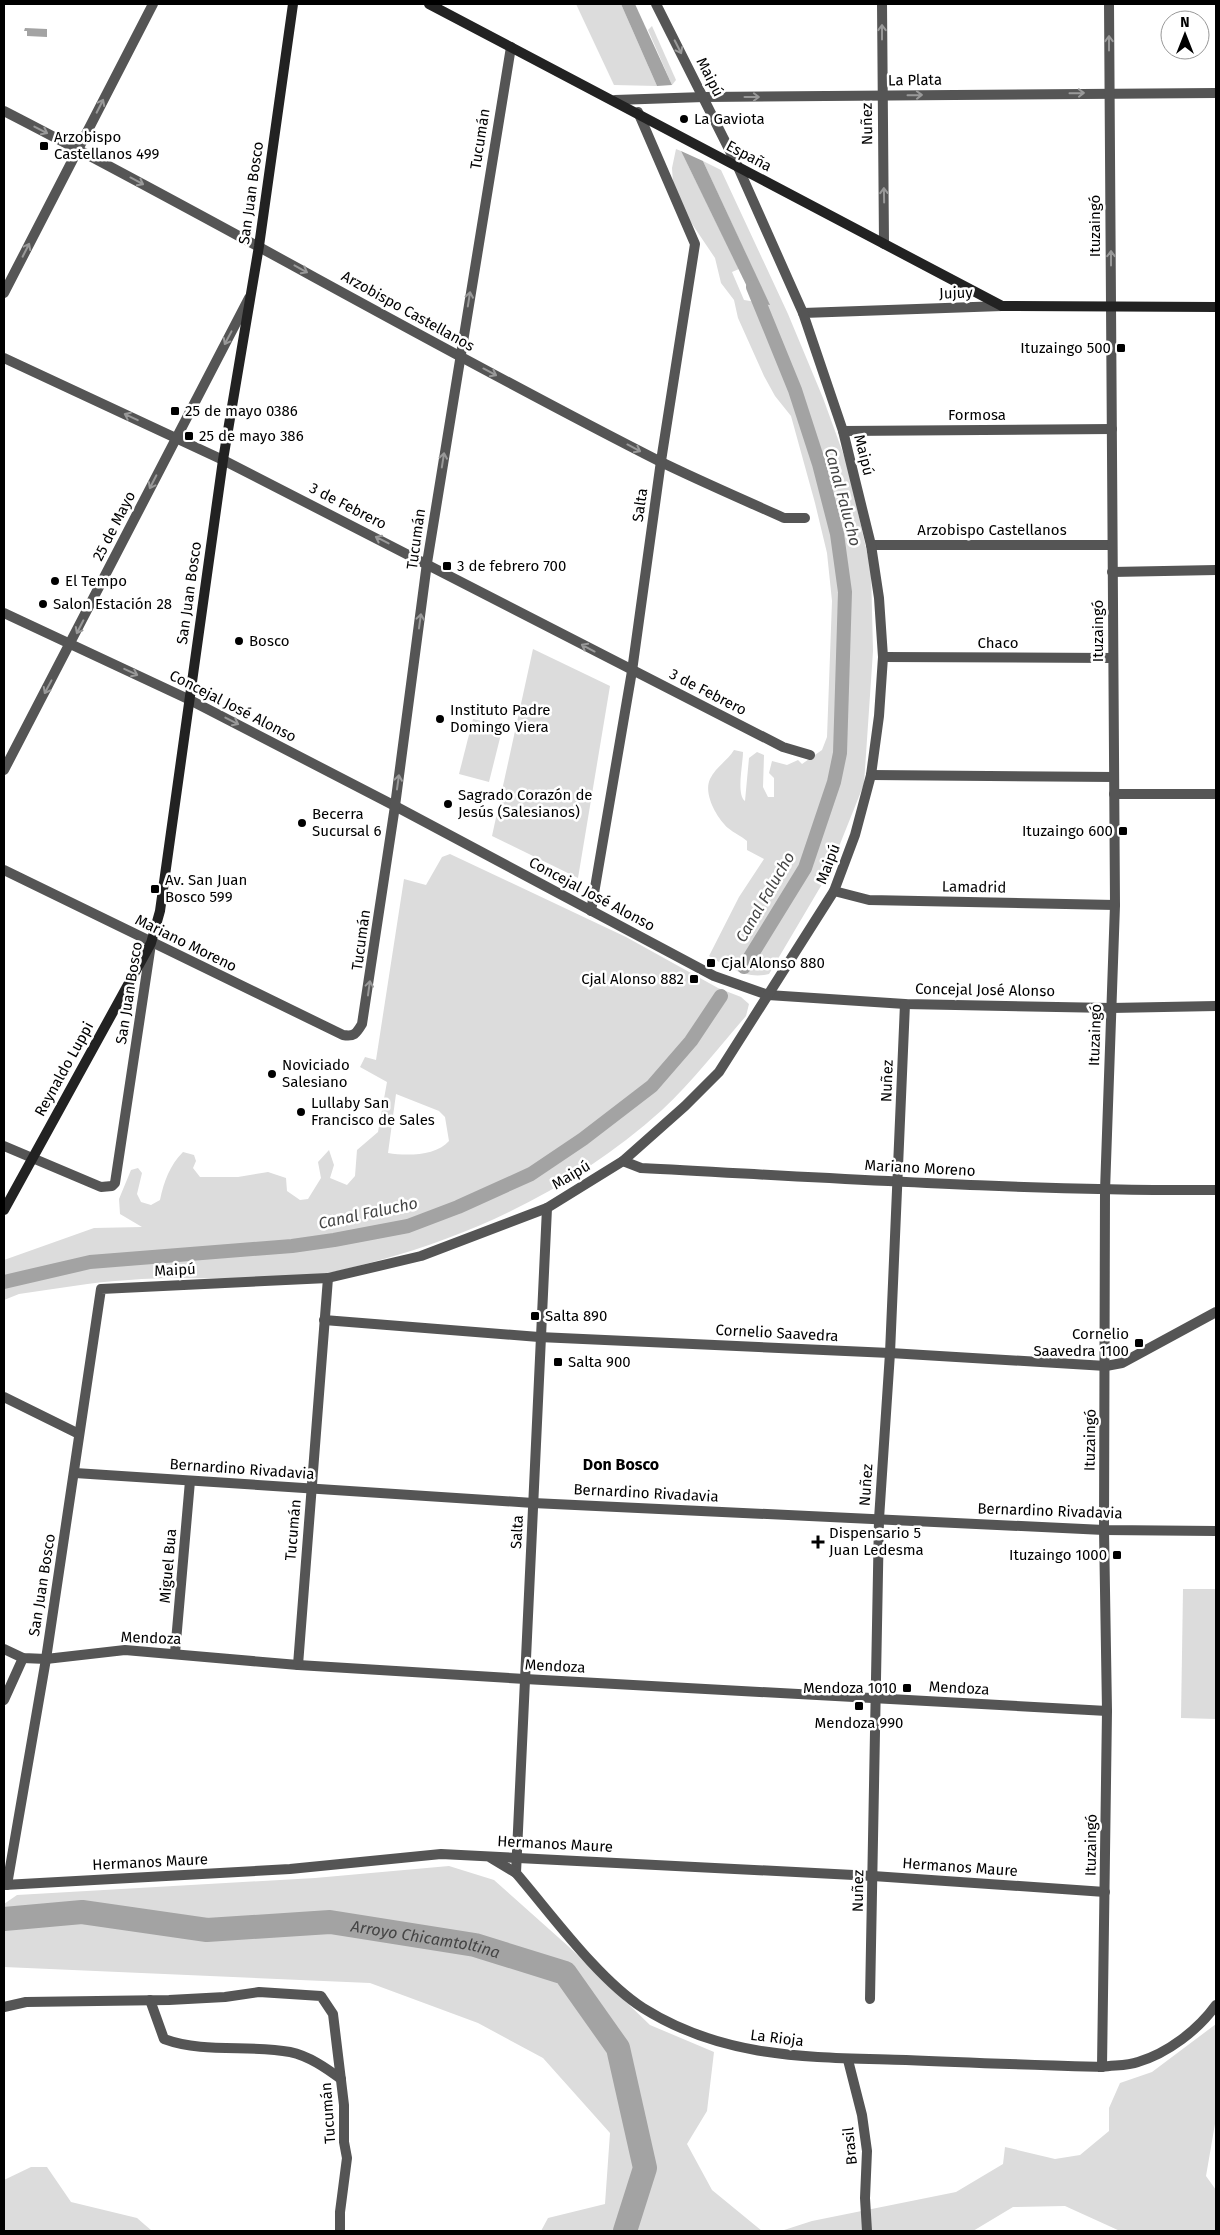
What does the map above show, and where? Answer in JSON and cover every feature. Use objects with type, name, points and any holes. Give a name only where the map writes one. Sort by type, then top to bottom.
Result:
[{"type":"street","points":[[4,293],[153,4]]},
{"type":"street","name":"San Juan Bosco","points":[[32,1159],[101,1187],[112,1186],[116,1180],[151,943],[160,911],[188,699],[223,460],[259,246],[293,4]]},
{"type":"street","name":"España","points":[[429,4],[444,7],[511,47],[638,112],[738,167],[1002,306]]},
{"type":"street","name":"Maipú","points":[[101,1289],[328,1278],[422,1256],[547,1208],[623,1161],[685,1106],[719,1072],[834,891],[855,835],[870,775],[879,716],[883,657],[879,598],[871,545],[843,430],[803,314],[738,167],[656,4]]},
{"type":"street","name":"Nuñez","points":[[882,4],[884,244]]},
{"type":"street","name":"Ituzaingó","points":[[1102,2067],[1107,1710],[1104,1530],[1106,1366],[1105,1191],[1114,905],[1109,4]]},
{"type":"street","name":"Tucumán","points":[[356,1034],[362,1024],[366,1007],[427,563],[459,356],[511,47]]},
{"type":"street","name":"La Plata","points":[[615,100],[704,97],[1110,92],[1216,93]]},
{"type":"street","name":"Arzobispo Castellanos","points":[[4,111],[259,246],[459,356],[661,462],[784,518],[805,518]]},
{"type":"street","name":"Salta","points":[[591,911],[632,671],[661,462],[695,244],[638,112]]},
{"type":"street","name":"25 de Mayo","points":[[4,770],[251,295]]},
{"type":"street","name":"Jujuy","points":[[803,314],[1002,306],[1216,307]]},
{"type":"street","name":"3 de Febrero","points":[[4,358],[223,460],[783,747],[810,755]]},
{"type":"street","name":"Formosa","points":[[843,430],[1112,429]]},
{"type":"street","name":"Arzobispo Castellanos","points":[[871,545],[1112,545]]},
{"type":"street","points":[[1112,572],[1216,570]]},
{"type":"street","name":"Concejal José Alonso","points":[[4,613],[188,699],[395,806],[714,976],[768,995],[905,1004],[1111,1008],[1216,1006]]},
{"type":"street","name":"Chaco","points":[[883,657],[1113,658]]},
{"type":"street","points":[[870,775],[1114,777]]},
{"type":"street","points":[[1114,794],[1216,794]]},
{"type":"street","name":"Mariano Moreno","points":[[4,870],[342,1035],[351,1037],[356,1034]]},
{"type":"street","name":"Lamadrid","points":[[834,891],[869,900],[1114,905]]},
{"type":"street","name":"Reynaldo Luppi","points":[[4,1210],[151,943]]},
{"type":"street","name":"Nuñez","points":[[870,1999],[879,1519],[890,1353],[905,1004]]},
{"type":"street","points":[[4,1146],[32,1159]]},
{"type":"street","name":"Mariano Moreno","points":[[623,1161],[641,1168],[898,1182],[1105,1191],[1216,1190]]},
{"type":"street","name":"Salta","points":[[515,1857],[525,1679],[539,1337],[547,1208]]},
{"type":"street","name":"Tucumán","points":[[298,1665],[328,1278]]},
{"type":"street","name":"San Juan Bosco","points":[[5,1885],[46,1659],[101,1289]]},
{"type":"street","name":"Cornelio Saavedra","points":[[324,1320],[539,1337],[890,1353],[1106,1366],[1122,1363],[1216,1312]]},
{"type":"street","points":[[4,1397],[79,1434]]},
{"type":"street","name":"Bernardino Rivadavia","points":[[75,1473],[533,1503],[1104,1530],[1216,1531]]},
{"type":"street","name":"Miguel Bua","points":[[175,1653],[190,1481]]},
{"type":"street","name":"Mendoza","points":[[4,1649],[23,1658],[46,1659],[125,1650],[298,1665],[525,1679],[1107,1710]]},
{"type":"street","points":[[4,1700],[23,1658]]},
{"type":"street","name":"Hermanos Maure","points":[[5,1885],[290,1869],[441,1854],[873,1876],[1105,1892]]},
{"type":"street","name":"La Rioja","points":[[486,1856],[516,1873],[619,1990],[657,2016],[680,2028],[739,2049],[784,2056],[848,2060],[1102,2067],[1137,2062],[1178,2043],[1210,2014],[1216,2005]]},
{"type":"street","points":[[515,1857],[516,1873]]},
{"type":"street","name":"Tucumán","points":[[150,2000],[225,1997],[259,1992],[321,1996],[333,2014],[341,2079],[344,2142],[347,2158],[340,2212],[340,2231]]},
{"type":"street","points":[[4,2006],[26,2002],[150,2000],[164,2039],[184,2046],[291,2052],[319,2064],[341,2079]]},
{"type":"street","name":"Brasil","points":[[848,2060],[862,2115],[867,2151],[865,2198],[867,2231]]},
{"type":"shaded area","points":[[576,4],[621,4],[657,86],[614,85]]},
{"type":"shaded area","points":[[621,4],[635,4],[672,85],[657,86]]},
{"type":"shaded area","points":[[652,26],[676,80],[672,85],[648,30]]},
{"type":"shaded area","points":[[25,28],[47,29],[47,37],[27,36],[27,31],[24,31]]},
{"type":"shaded area","points":[[676,149],[681,151],[739,269],[732,272],[744,300],[769,304],[703,161],[721,170],[788,314],[823,398],[847,464],[871,570],[873,651],[864,784],[828,874],[769,974],[761,975],[745,974],[709,956],[739,897],[764,859],[747,850],[747,841],[728,828],[720,818],[712,805],[708,785],[712,775],[734,750],[743,752],[740,786],[742,797],[745,801],[749,758],[757,752],[764,755],[763,787],[768,797],[774,797],[774,778],[769,773],[772,761],[787,765],[798,760],[802,764],[822,750],[827,737],[832,601],[827,553],[791,416],[775,396],[764,376],[738,318],[734,300],[721,283],[715,258],[686,215],[673,183],[672,168]]},
{"type":"shaded area","points":[[681,151],[703,161],[770,305],[755,303]]},
{"type":"shaded area","points":[[533,649],[610,686],[578,878],[492,836]]},
{"type":"shaded area","points":[[473,719],[503,726],[489,782],[459,774]]},
{"type":"shaded area","points":[[450,854],[626,937],[718,988],[741,997],[749,1004],[746,1016],[706,1064],[662,1110],[631,1136],[599,1160],[530,1202],[456,1235],[380,1260],[313,1276],[238,1279],[173,1278],[115,1281],[19,1294],[4,1300],[4,1260],[94,1228],[142,1227],[120,1214],[119,1199],[131,1170],[138,1168],[142,1173],[137,1194],[141,1202],[151,1205],[160,1200],[168,1174],[174,1162],[183,1152],[194,1155],[196,1161],[193,1168],[200,1177],[238,1177],[268,1172],[286,1178],[287,1191],[300,1200],[308,1199],[321,1178],[318,1162],[329,1150],[334,1165],[330,1178],[347,1185],[355,1176],[357,1150],[378,1132],[387,1082],[360,1067],[365,1057],[376,1060],[404,879],[426,885],[442,857]],"holes":[[[396,1094],[439,1111],[445,1117],[449,1141],[443,1146],[437,1150],[421,1154],[388,1153]]]},
{"type":"shaded area","points":[[1183,1589],[1216,1589],[1216,1719],[1181,1718]]},
{"type":"shaded area","points":[[449,1866],[494,1880],[568,1946],[650,2025],[714,2052],[707,2111],[687,2144],[712,2190],[762,2231],[541,2231],[548,2218],[605,2204],[610,2133],[543,2058],[478,2023],[370,1983],[4,1967],[4,1904],[17,1895],[315,1878]]},
{"type":"shaded area","points":[[1216,2024],[1216,2118],[1206,2176],[1216,2190],[1216,2231],[1120,2231],[1065,2206],[1013,2207],[973,2231],[781,2231],[812,2221],[956,2192],[1003,2164],[1005,2147],[1055,2159],[1080,2155],[1109,2131],[1109,2108],[1120,2083],[1152,2072]]},
{"type":"shaded area","points":[[31,2167],[47,2167],[71,2202],[137,2218],[152,2231],[4,2231],[4,2180]]},
{"type":"waterway","name":"Canal Falucho","points":[[744,967],[805,868],[834,782],[840,753],[845,592],[837,534],[819,464],[795,390],[753,287]]},
{"type":"waterway","name":"Canal Falucho","points":[[4,1282],[90,1262],[292,1246],[334,1240],[408,1226],[458,1207],[531,1174],[583,1139],[652,1086],[691,1041],[721,996]]},
{"type":"waterway","name":"Arroyo Chicamtoltina","points":[[4,1919],[82,1912],[207,1930],[330,1922],[475,1945],[565,1973],[618,2048],[645,2168],[625,2231]]},
{"type":"place","name":"La Gaviota","points":[[684,119]]},
{"type":"place","name":"Arzobispo Castellanos 499","points":[[44,146]]},
{"type":"place","name":"Ituzaingo 500","points":[[1121,348]]},
{"type":"place","name":"25 de mayo 0386","points":[[175,411]]},
{"type":"place","name":"25 de mayo 386","points":[[189,436]]},
{"type":"place","name":"3 de febrero 700","points":[[447,566]]},
{"type":"place","name":"El Tempo","points":[[55,581]]},
{"type":"place","name":"Salon Estación 28","points":[[43,604]]},
{"type":"place","name":"Bosco","points":[[239,641]]},
{"type":"place","name":"Instituto Padre Domingo Viera","points":[[440,719]]},
{"type":"place","name":"Sagrado Corazón de Jesús (Salesianos)","points":[[448,804]]},
{"type":"place","name":"Becerra Sucursal 6","points":[[302,823]]},
{"type":"place","name":"Ituzaingo 600","points":[[1123,831]]},
{"type":"place","name":"Av. San Juan Bosco 599","points":[[155,889]]},
{"type":"place","name":"Cjal Alonso 880","points":[[711,963]]},
{"type":"place","name":"Cjal Alonso 882","points":[[694,979]]},
{"type":"place","name":"Noviciado Salesiano","points":[[272,1074]]},
{"type":"place","name":"Lullaby San Francisco de Sales","points":[[301,1112]]},
{"type":"place","name":"Salta 890","points":[[535,1316]]},
{"type":"place","name":"Cornelio Saavedra 1100","points":[[1139,1343]]},
{"type":"place","name":"Salta 900","points":[[558,1362]]},
{"type":"place","name":"Dispensario 5 Juan Ledesma","points":[[818,1542]]},
{"type":"place","name":"Ituzaingo 1000","points":[[1117,1555]]},
{"type":"place","name":"Mendoza 1010","points":[[907,1688]]},
{"type":"place","name":"Mendoza 990","points":[[859,1706]]},
{"type":"district","name":"Don Bosco","points":[[621,1464]]}]
